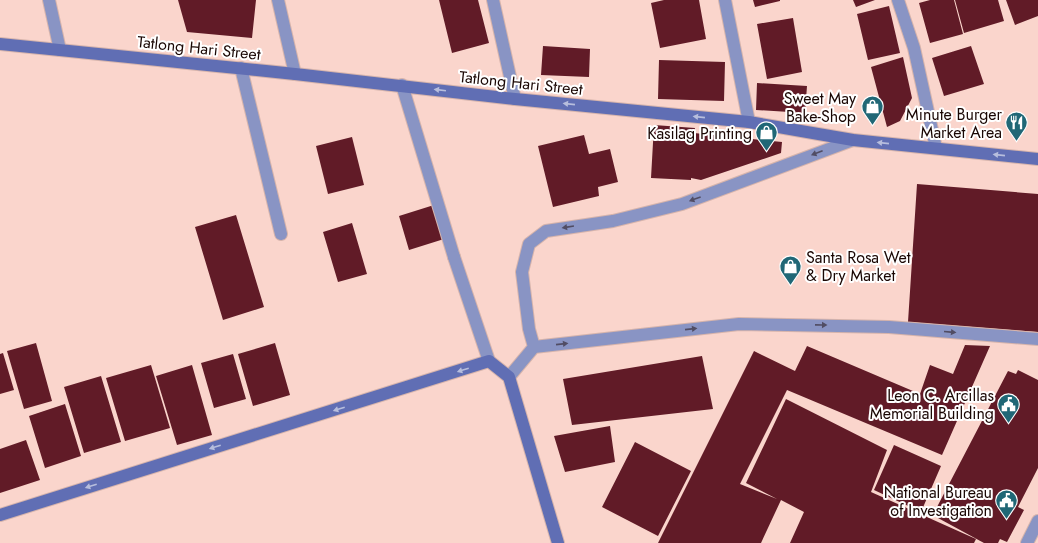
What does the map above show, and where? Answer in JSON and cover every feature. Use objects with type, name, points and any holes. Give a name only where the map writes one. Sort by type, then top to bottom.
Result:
[{"type":"street","points":[[49,0],[60,50]]},
{"type":"street","points":[[278,0],[295,74]]},
{"type":"street","points":[[493,0],[515,99]]},
{"type":"street","points":[[725,0],[749,122]]},
{"type":"street","points":[[898,0],[914,48],[936,148]]},
{"type":"street","name":"Tatlong Hari Street","points":[[0,44],[402,85],[515,99],[749,122],[853,140],[1038,159]]},
{"type":"street","points":[[241,68],[281,234]]},
{"type":"street","points":[[402,85],[454,257],[489,362],[510,377],[558,543]]},
{"type":"street","points":[[534,347],[529,329],[522,272],[530,244],[546,231],[613,221],[682,204],[853,140]]},
{"type":"street","points":[[510,377],[534,347],[739,324],[889,327],[1038,339]]},
{"type":"street","points":[[0,515],[489,362]]},
{"type":"street","points":[[1027,543],[1038,521]]},
{"type":"building","points":[[178,0],[256,0],[252,38],[187,32]]},
{"type":"building","points":[[439,0],[478,0],[489,43],[452,53]]},
{"type":"building","points":[[664,0],[699,0],[706,39],[660,48],[651,3]]},
{"type":"building","points":[[753,0],[780,0],[780,1],[755,7]]},
{"type":"building","points":[[853,0],[875,0],[856,7]]},
{"type":"building","points":[[930,0],[954,0],[963,34],[930,43],[919,3]]},
{"type":"building","points":[[955,0],[998,0],[1004,21],[964,33]]},
{"type":"building","points":[[1006,0],[1038,0],[1038,16],[1015,25]]},
{"type":"building","points":[[889,6],[900,53],[868,60],[857,14]]},
{"type":"building","points":[[793,18],[802,72],[767,79],[757,24]]},
{"type":"building","points":[[543,46],[590,49],[589,77],[541,75]]},
{"type":"building","points":[[971,46],[984,84],[944,96],[932,58]]},
{"type":"building","points":[[903,57],[912,98],[900,121],[887,127],[871,67]]},
{"type":"building","points":[[659,60],[725,62],[724,101],[658,99]]},
{"type":"building","points":[[757,83],[807,86],[805,113],[756,110]]},
{"type":"building","points":[[654,125],[695,128],[694,133],[782,142],[781,153],[701,180],[691,178],[691,180],[651,178]]},
{"type":"building","points":[[584,135],[589,154],[610,149],[618,182],[598,187],[599,196],[553,207],[538,146]]},
{"type":"building","points":[[352,137],[364,185],[328,194],[316,146]]},
{"type":"building","points":[[917,184],[1038,194],[1038,332],[908,322]]},
{"type":"building","points":[[434,205],[444,239],[409,250],[399,216]]},
{"type":"building","points":[[236,215],[264,307],[223,320],[195,227]]},
{"type":"building","points":[[352,223],[367,274],[338,282],[323,232]]},
{"type":"building","points":[[36,343],[52,401],[24,409],[7,351]]},
{"type":"building","points":[[275,343],[290,395],[253,406],[238,354]]},
{"type":"building","points":[[965,345],[990,346],[942,455],[787,390],[740,484],[777,499],[746,483],[786,399],[887,450],[871,492],[976,539],[974,543],[790,543],[804,512],[781,500],[761,543],[658,543],[754,351],[795,371],[807,346],[920,394],[930,365],[953,374]]},
{"type":"building","points":[[3,353],[14,390],[0,394],[0,354]]},
{"type":"building","points":[[233,354],[246,399],[214,408],[201,363]]},
{"type":"building","points":[[702,356],[713,409],[572,425],[563,379]]},
{"type":"building","points":[[151,365],[170,428],[125,441],[106,378]]},
{"type":"building","points":[[192,365],[212,435],[177,445],[156,376]]},
{"type":"building","name":"Leon C. Arcillas Memorial Building","points":[[1018,370],[1038,380],[1038,468],[1018,507],[1024,510],[1007,542],[1000,539],[998,543],[984,543],[938,518],[942,510],[937,507],[1008,371],[1016,374]]},
{"type":"building","points":[[101,376],[121,442],[84,453],[64,387]]},
{"type":"building","points":[[65,404],[81,456],[45,468],[29,416]]},
{"type":"building","points":[[610,426],[615,462],[565,472],[554,436]]},
{"type":"building","points":[[26,440],[40,480],[0,493],[0,449]]},
{"type":"building","points":[[635,442],[691,471],[658,536],[602,507]]},
{"type":"building","points":[[894,445],[941,466],[921,512],[874,490]]},
{"type":"place","name":"Sweet May Bake-Shop","points":[[872,126]]},
{"type":"place","name":"Minute Burger Market Area","points":[[1017,142]]},
{"type":"place","name":"Kasilag Printing","points":[[767,152]]},
{"type":"place","name":"Santa Rosa Wet & Dry Market","points":[[791,286]]},
{"type":"place","name":"Leon C. Arcillas Memorial Building","points":[[1009,424]]},
{"type":"place","name":"National Bureau of Investigation","points":[[1007,520]]}]
